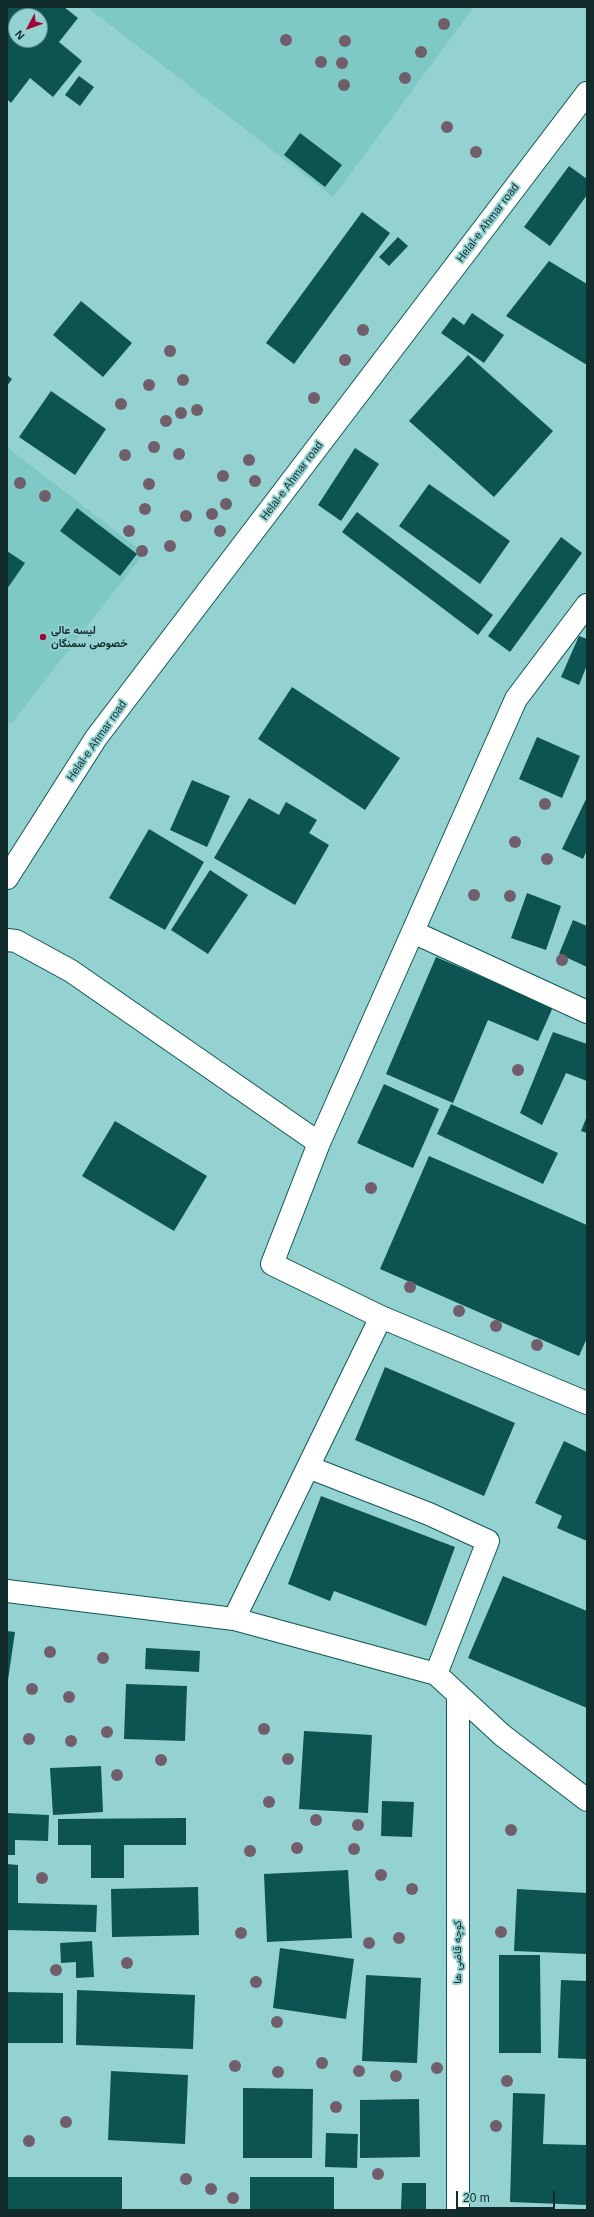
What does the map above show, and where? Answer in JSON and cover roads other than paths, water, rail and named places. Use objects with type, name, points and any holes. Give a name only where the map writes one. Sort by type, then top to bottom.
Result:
[{"type":"street","name":"Helal-e Ahmar road","points":[[7,878],[96,738],[587,92]]},
{"type":"street","points":[[587,605],[579,629],[516,699],[319,1143],[272,1264],[381,1317],[587,1403]]},
{"type":"street","points":[[413,932],[587,1012]]},
{"type":"street","points":[[7,940],[16,942],[71,971],[319,1143]]},
{"type":"street","points":[[234,1619],[381,1317]]},
{"type":"street","points":[[308,1467],[430,1514],[488,1542],[436,1674]]},
{"type":"street","points":[[7,1591],[234,1619],[436,1674],[502,1735],[587,1800]]},
{"type":"street","name":"کوچه قاضی ها","points":[[458,1695],[458,2210]]},
{"type":"place","name":"لیسه عالی خصوصی سمنگان","points":[[43,637]]}]
